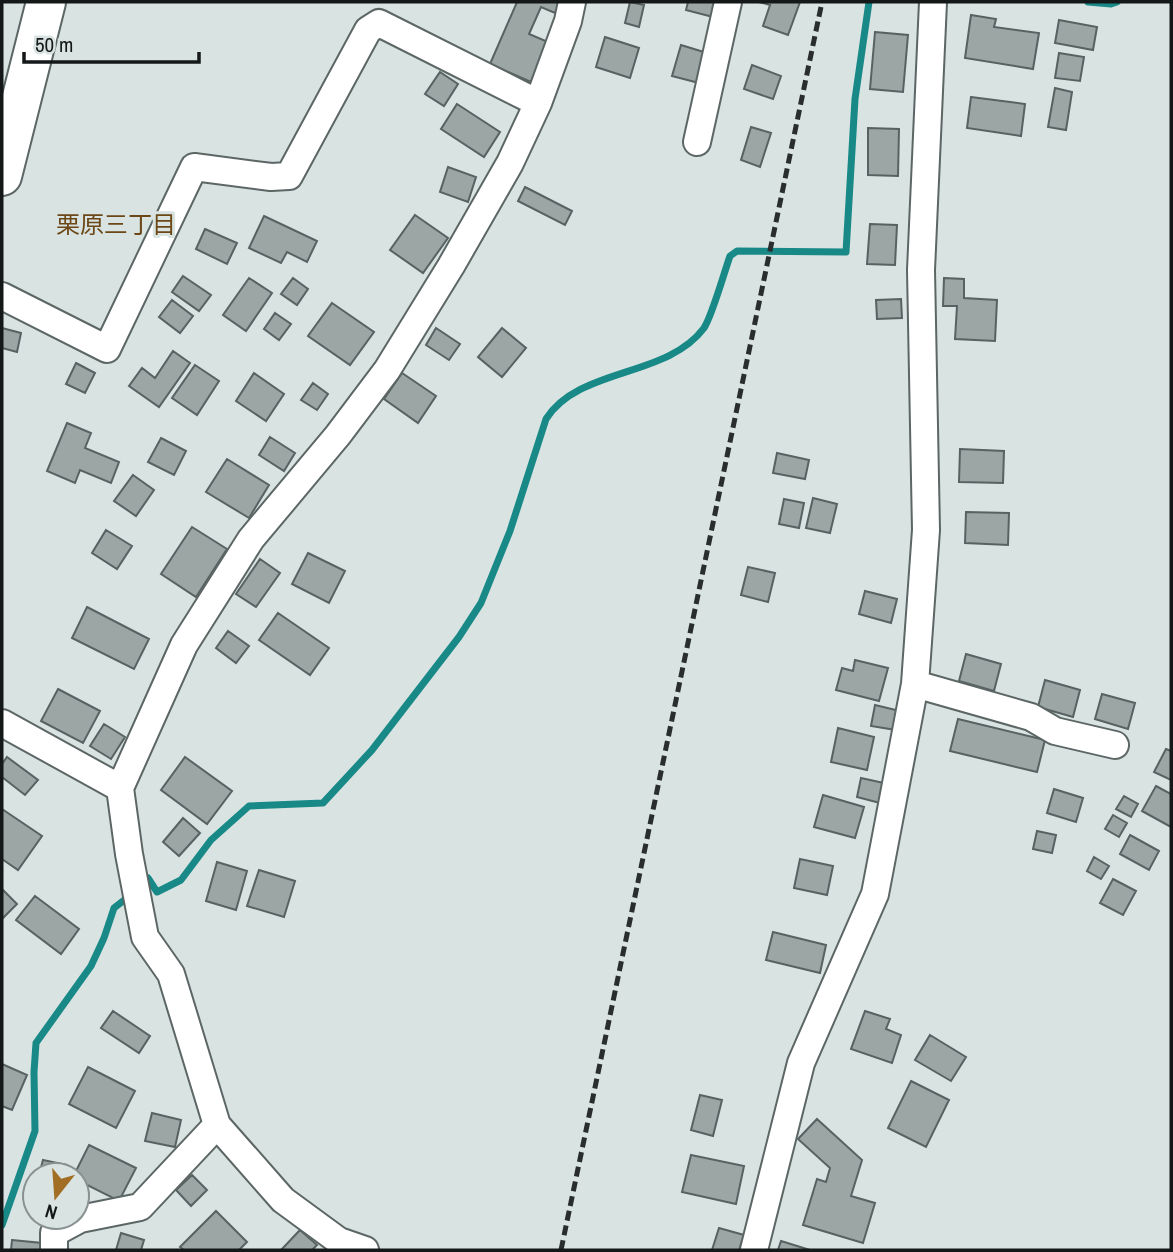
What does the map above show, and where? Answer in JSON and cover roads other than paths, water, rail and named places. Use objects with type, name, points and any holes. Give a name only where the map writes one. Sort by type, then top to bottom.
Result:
[{"type":"highway","points":[[2,176],[46,2]]},
{"type":"street","points":[[365,1250],[337,1245],[283,1200],[217,1125],[171,974],[145,937],[120,788],[184,645],[251,539],[338,435],[387,370],[451,266],[510,163],[538,103],[568,21],[572,2]]},
{"type":"street","points":[[697,142],[728,2]]},
{"type":"street","points":[[754,1250],[801,1063],[875,894],[915,684],[926,530],[921,270],[933,2]]},
{"type":"street","points":[[2,296],[107,349],[194,167],[271,177],[289,176],[368,30],[379,23],[538,103]]},
{"type":"street","points":[[915,684],[1031,717],[1055,731],[1115,745]]},
{"type":"street","points":[[2,723],[120,788]]},
{"type":"street","points":[[54,1250],[54,1233],[80,1219],[140,1207],[217,1125]]},
{"type":"waterway","points":[[142,883],[148,878],[157,892],[181,880],[211,840],[249,806],[323,803],[372,750],[459,637],[481,603],[510,531],[546,419],[561,402],[579,390],[668,356],[688,344],[704,328],[730,256],[737,251],[846,252],[855,99],[869,2]]},
{"type":"waterway","points":[[1088,2],[1117,2]]},
{"type":"waterway","points":[[2,1225],[35,1131],[36,1043],[91,966],[114,908],[132,894]]},
{"type":"railway","points":[[561,1250],[822,2]]},
{"type":"district","name":"栗原三丁目","points":[[116,225]]}]
